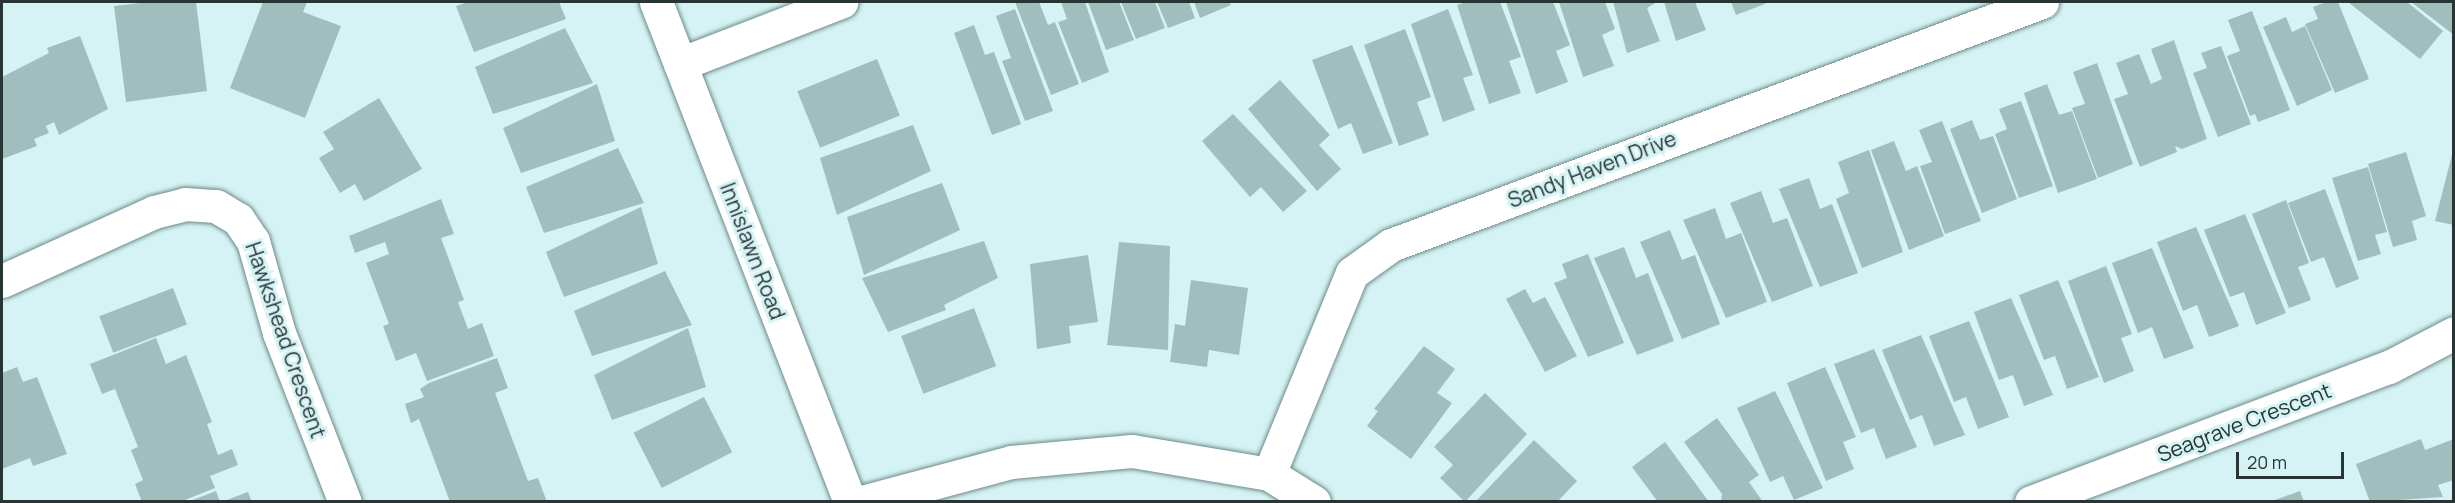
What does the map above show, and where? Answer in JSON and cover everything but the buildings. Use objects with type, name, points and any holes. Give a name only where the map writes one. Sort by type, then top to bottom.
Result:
[{"type":"street","name":"Innislawn Road","points":[[656,2],[850,501]]},
{"type":"street","points":[[680,64],[841,2]]},
{"type":"street","name":"Sandy Haven Drive","points":[[1269,474],[1352,273],[1391,245],[2042,2]]},
{"type":"street","name":"Hawkshead Crescent","points":[[2,281],[154,212],[185,204],[216,206],[238,219],[253,241],[279,333],[345,501]]},
{"type":"street","name":"Seagrave Crescent","points":[[2031,501],[2389,368],[2454,333]]},
{"type":"street","points":[[862,501],[1011,462],[1071,454],[1161,454],[1269,474],[1314,501]]}]
